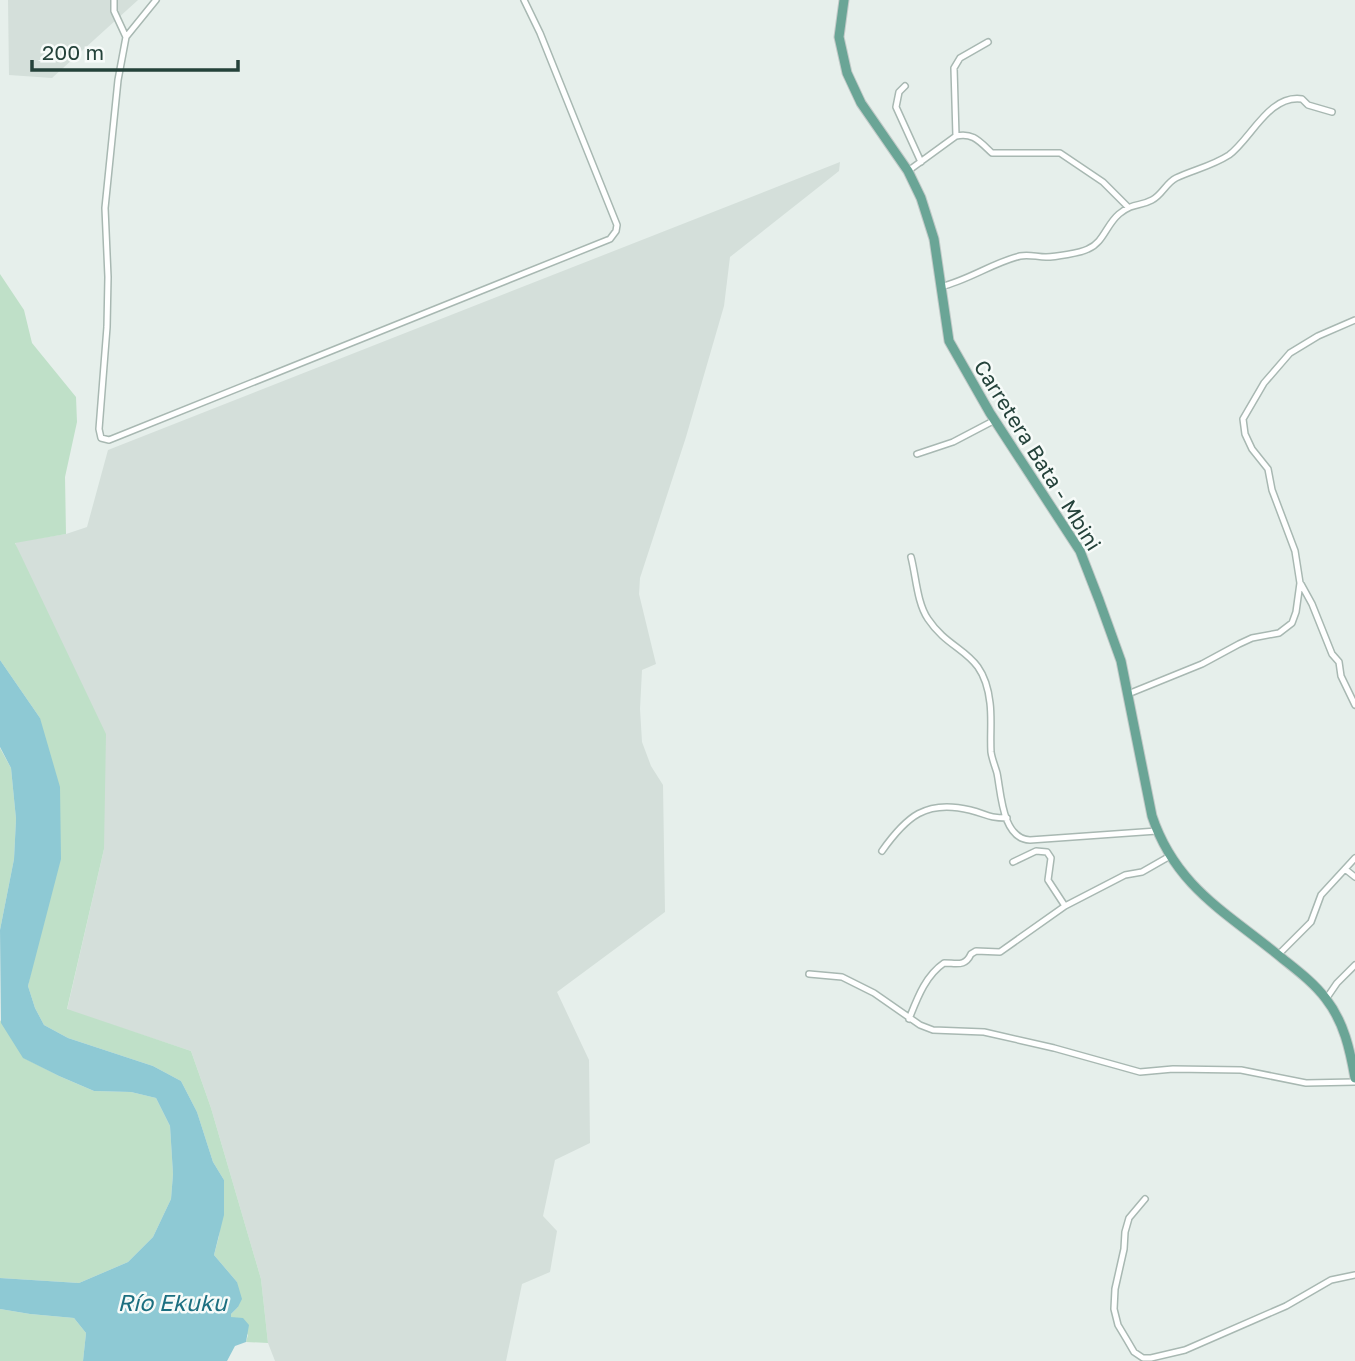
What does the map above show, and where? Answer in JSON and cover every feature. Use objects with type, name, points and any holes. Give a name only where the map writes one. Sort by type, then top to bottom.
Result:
[{"type":"main road","name":"Carretera Bata - Mbini","points":[[844,0],[839,37],[847,73],[861,103],[908,171],[921,198],[931,229],[949,341],[995,420],[1080,551],[1121,662],[1157,831],[1170,856],[1195,888],[1303,975],[1326,999],[1344,1033],[1355,1080]]},
{"type":"street","points":[[114,0],[114,11],[126,37]]},
{"type":"street","points":[[156,0],[126,37],[118,80],[105,208],[107,327],[99,429],[101,438],[109,440],[531,272],[614,235],[617,225],[540,33],[524,0]]},
{"type":"street","points":[[956,136],[954,68],[960,58],[988,42]]},
{"type":"street","points":[[905,86],[899,92],[896,107],[921,162]]},
{"type":"street","points":[[940,286],[959,282],[990,266],[1023,255],[1055,257],[1085,251],[1100,242],[1113,219],[1128,207],[1152,200],[1173,180],[1203,169],[1227,156],[1242,145],[1250,131],[1265,116],[1288,99],[1302,99],[1308,105],[1332,112]]},
{"type":"street","points":[[908,171],[956,136],[965,134],[978,139],[992,153],[1060,153],[1103,182],[1128,207]]},
{"type":"street","points":[[1128,694],[1202,664],[1239,644],[1285,631],[1295,618],[1300,583],[1295,551],[1272,491],[1268,470],[1252,449],[1245,434],[1243,419],[1264,383],[1290,354],[1318,336],[1355,320]]},
{"type":"street","points":[[918,454],[953,442],[995,420]]},
{"type":"street","points":[[911,557],[927,618],[968,655],[985,677],[991,704],[991,754],[998,776],[999,795],[1013,831],[1024,840],[1157,831]]},
{"type":"street","points":[[1300,583],[1312,604],[1332,654],[1339,662],[1341,676],[1355,705]]},
{"type":"street","points":[[882,851],[900,825],[917,813],[935,807],[973,810],[989,818],[1007,818]]},
{"type":"street","points":[[1013,862],[1036,851],[1047,852],[1051,858],[1048,880],[1065,906]]},
{"type":"street","points":[[909,1019],[917,998],[938,967],[944,963],[962,964],[976,951],[1000,952],[1065,906],[1125,875],[1142,872],[1170,856]]},
{"type":"street","points":[[1278,955],[1311,922],[1321,895],[1355,858]]},
{"type":"street","points":[[1345,869],[1355,877]]},
{"type":"street","points":[[1326,999],[1355,965]]},
{"type":"street","points":[[809,974],[842,977],[874,993],[909,1019],[933,1030],[994,1034],[1140,1072],[1173,1069],[1241,1070],[1306,1083],[1355,1080]]},
{"type":"street","points":[[1145,1199],[1129,1218],[1125,1232],[1114,1310],[1118,1325],[1134,1352],[1144,1359],[1185,1350],[1286,1306],[1331,1280],[1355,1276]]},
{"type":"shaded area","points":[[8,0],[138,0],[52,78],[9,75]]},
{"type":"shaded area","points":[[840,162],[839,171],[730,257],[724,306],[686,437],[640,578],[639,594],[656,664],[642,670],[642,742],[651,766],[663,785],[665,912],[557,992],[589,1060],[590,1143],[555,1160],[543,1216],[557,1231],[550,1272],[522,1284],[506,1361],[275,1361],[268,1343],[261,1279],[211,1108],[191,1051],[67,1010],[104,849],[15,542],[66,534],[87,527],[108,450]]},
{"type":"green space","points":[[0,274],[24,310],[32,343],[76,397],[77,422],[65,477],[66,534],[15,543],[106,734],[104,849],[67,1009],[191,1051],[211,1108],[261,1279],[268,1343],[246,1342],[248,1335],[231,1317],[238,1307],[237,1282],[214,1255],[219,1236],[224,1180],[213,1162],[197,1112],[181,1081],[153,1066],[68,1038],[44,1025],[28,986],[35,952],[40,718],[0,660]]},
{"type":"green space","points":[[0,748],[11,768],[16,819],[14,859],[0,930]]},
{"type":"green space","points":[[0,1020],[24,1058],[94,1091],[131,1092],[156,1098],[170,1126],[173,1174],[171,1199],[153,1237],[128,1262],[79,1283],[0,1278]]},
{"type":"green space","points":[[0,1309],[74,1318],[86,1333],[83,1361],[0,1361]]},
{"type":"water","name":"Río Ekuku","points":[[0,660],[40,718],[60,787],[61,859],[28,986],[35,1008],[44,1025],[68,1038],[153,1066],[181,1081],[197,1112],[213,1162],[224,1180],[224,1215],[214,1255],[237,1282],[242,1299],[231,1317],[243,1318],[249,1325],[246,1342],[235,1346],[227,1361],[83,1361],[86,1333],[74,1318],[0,1309],[0,1278],[79,1283],[128,1262],[153,1237],[171,1199],[173,1174],[170,1126],[156,1098],[131,1092],[94,1091],[59,1076],[23,1058],[1,1023],[0,930],[14,859],[16,819],[11,768],[0,747]]}]
